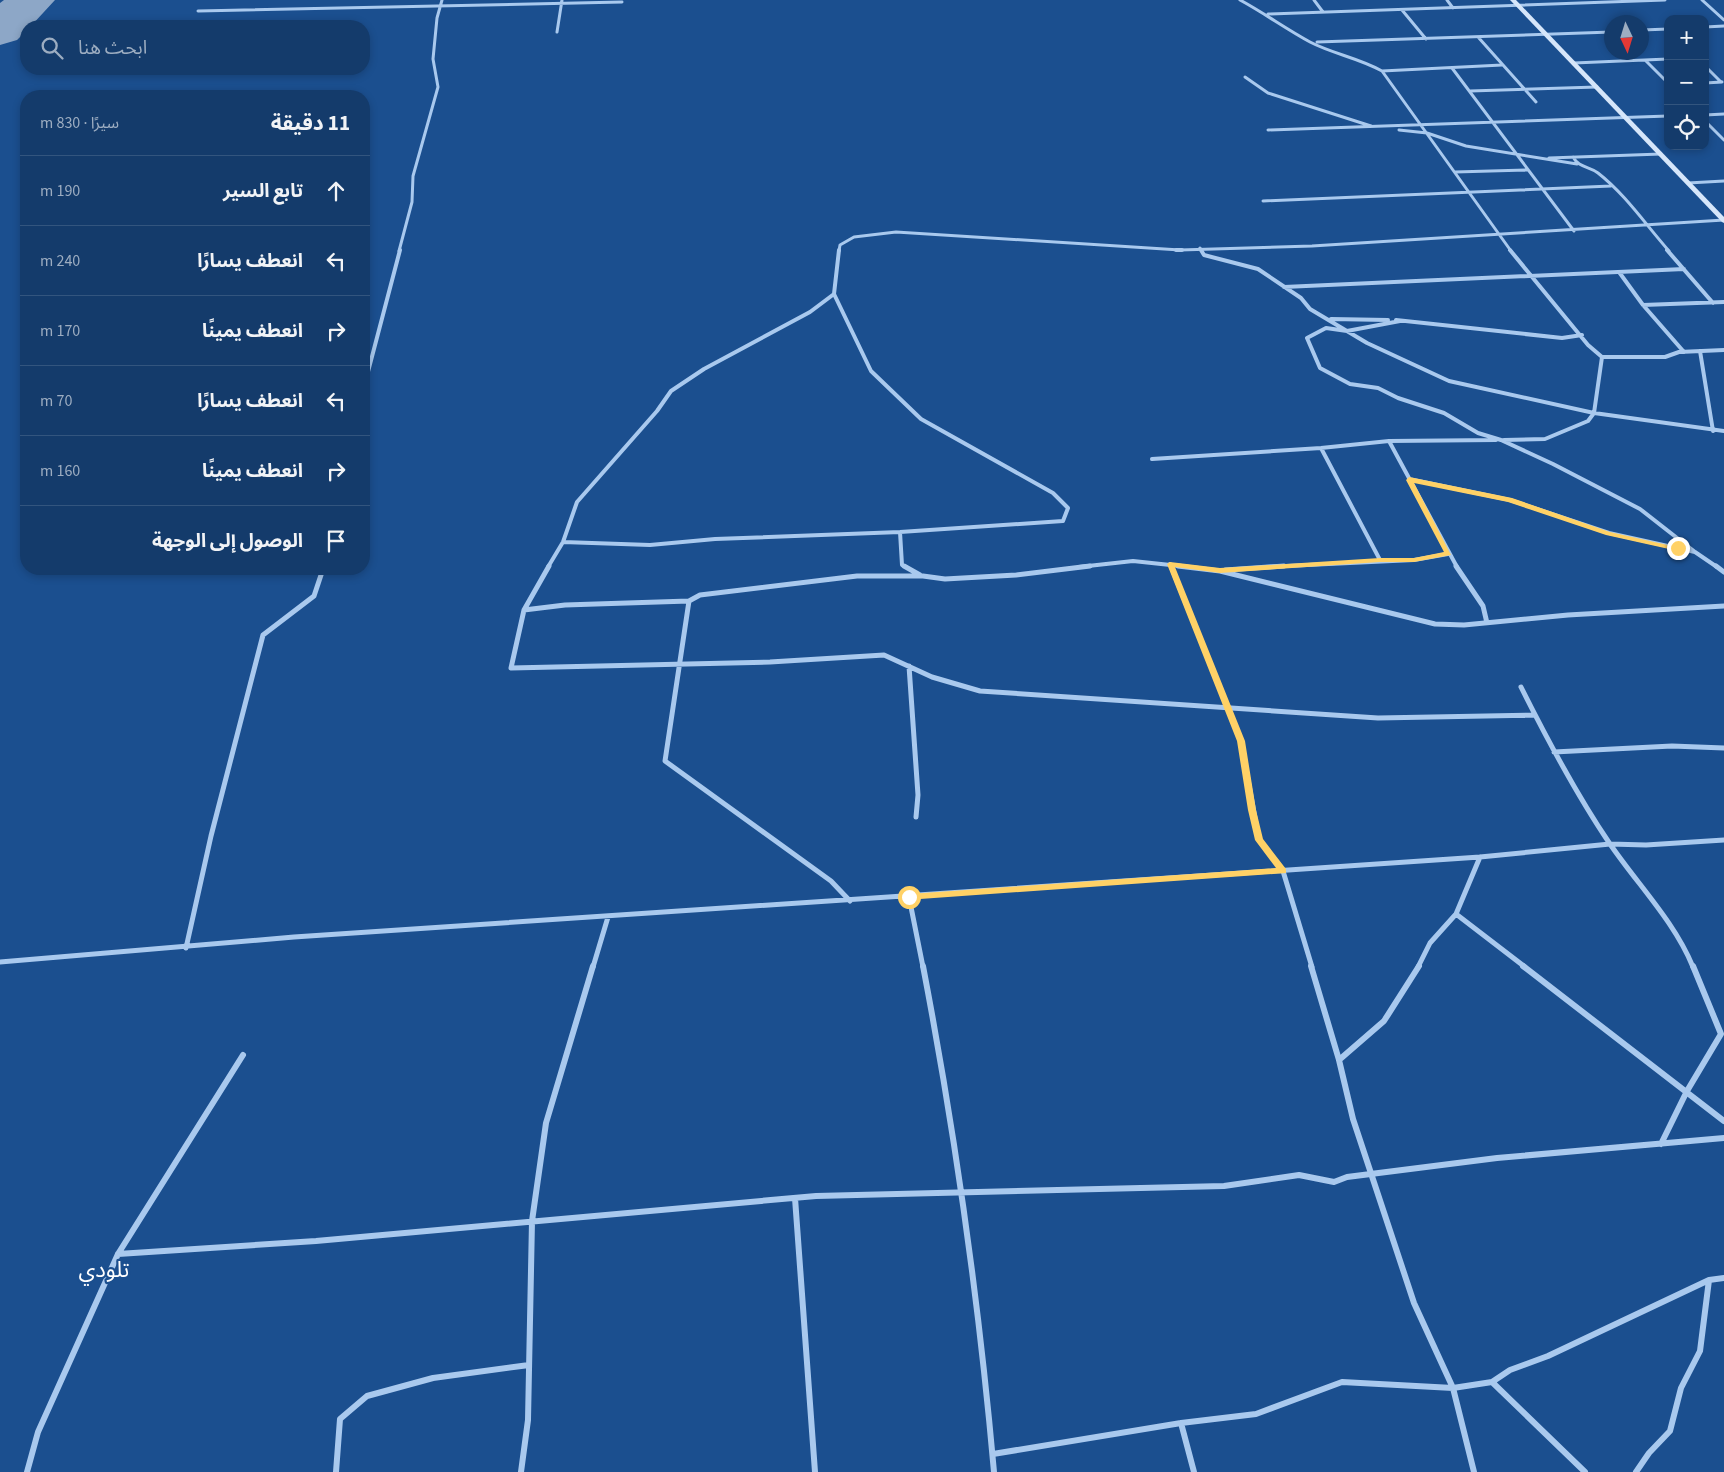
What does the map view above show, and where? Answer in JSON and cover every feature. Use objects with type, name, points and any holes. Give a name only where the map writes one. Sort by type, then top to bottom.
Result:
[{"type":"main road","points":[[1513,0],[1724,220]]},
{"type":"street","points":[[370,364],[412,202],[413,176],[438,87],[433,59],[442,0]]},
{"type":"street","points":[[1240,0],[1267,14],[1311,42],[1370,64],[1382,72],[1423,126],[1498,234],[1530,275],[1582,334],[1588,345],[1602,357],[1665,357],[1684,352],[1724,350]]},
{"type":"street","points":[[1314,0],[1323,12]]},
{"type":"street","points":[[1447,0],[1453,8]]},
{"type":"street","points":[[1267,14],[1665,0]]},
{"type":"street","points":[[1702,0],[1724,20]]},
{"type":"street","points":[[557,32],[562,2]]},
{"type":"street","points":[[198,11],[622,2]]},
{"type":"street","points":[[1402,10],[1426,39]]},
{"type":"street","points":[[1709,27],[1724,26]]},
{"type":"street","points":[[1649,30],[1664,29]]},
{"type":"street","points":[[1311,42],[1604,32]]},
{"type":"street","points":[[1478,37],[1536,102]]},
{"type":"street","points":[[1649,60],[1664,59]]},
{"type":"street","points":[[1574,63],[1645,60],[1664,79]]},
{"type":"street","points":[[1382,72],[1502,65]]},
{"type":"street","points":[[1452,68],[1574,231]]},
{"type":"street","points":[[1709,70],[1723,82]]},
{"type":"street","points":[[1245,77],[1268,93],[1377,127],[1427,133],[1466,146],[1518,157],[1577,164],[1597,172],[1612,186],[1712,302]]},
{"type":"street","points":[[1709,82],[1723,82]]},
{"type":"street","points":[[1470,91],[1597,87]]},
{"type":"street","points":[[1709,115],[1724,114]]},
{"type":"street","points":[[1268,130],[1664,116]]},
{"type":"street","points":[[1709,125],[1724,140]]},
{"type":"street","points":[[1535,158],[1661,154]]},
{"type":"street","points":[[1572,157],[1577,164]]},
{"type":"street","points":[[1455,172],[1528,170]]},
{"type":"street","points":[[1688,182],[1724,181]]},
{"type":"street","points":[[1263,202],[1612,186]]},
{"type":"street","points":[[563,542],[650,545],[715,539],[900,532],[1063,521],[1068,508],[1053,493],[921,419],[871,371],[834,294],[840,245],[854,236],[896,232],[1126,245],[1180,250],[1312,246],[1574,231],[1724,220]]},
{"type":"street","points":[[1200,248],[1204,255],[1258,269],[1301,298],[1310,309],[1330,319],[1367,343],[1449,381],[1594,413],[1713,431],[1724,431]]},
{"type":"street","points":[[1283,287],[1684,269]]},
{"type":"street","points":[[1619,272],[1643,305],[1684,352]]},
{"type":"street","points":[[834,294],[810,312],[704,369],[671,391],[657,411],[576,502],[563,542],[524,610],[511,668],[770,662],[884,655],[932,677],[980,691],[1378,718],[1535,715]]},
{"type":"street","points":[[1643,305],[1724,302]]},
{"type":"street","points":[[1330,319],[1400,320],[1562,338],[1582,334]]},
{"type":"street","points":[[1400,320],[1347,331],[1326,328],[1307,338],[1320,368],[1350,384],[1378,388],[1398,398],[1444,413],[1478,433],[1501,440],[1640,509],[1724,572]]},
{"type":"street","points":[[1700,351],[1713,431]]},
{"type":"street","points":[[1152,459],[1321,448],[1389,441],[1545,439],[1588,422],[1594,413],[1602,357]]},
{"type":"street","points":[[1389,441],[1448,554],[1483,606],[1487,623]]},
{"type":"street","points":[[1321,448],[1380,560]]},
{"type":"street","points":[[1409,480],[1510,500],[1609,533],[1695,552]]},
{"type":"street","points":[[900,532],[902,565],[923,576]]},
{"type":"street","points":[[1220,571],[1380,560],[1414,560],[1448,554]]},
{"type":"street","points":[[524,610],[565,605],[689,601],[700,595],[857,576],[923,576],[945,579],[1016,575],[1133,561],[1220,571],[1435,624],[1464,625],[1568,615],[1724,606]]},
{"type":"street","points":[[1170,564],[1229,707],[1241,741],[1252,810],[1259,840],[1283,871],[1339,1060],[1353,1119],[1414,1303],[1453,1388],[1474,1472]]},
{"type":"street","points":[[186,948],[211,836],[263,636],[314,596],[321,575]]},
{"type":"street","points":[[689,601],[678,663],[665,761],[831,880],[850,901]]},
{"type":"street","points":[[909,666],[918,795],[916,817]]},
{"type":"street","points":[[1521,687],[1554,752],[1610,844],[1682,941],[1722,1034],[1687,1091],[1661,1144]]},
{"type":"street","points":[[1554,752],[1672,746],[1724,748]]},
{"type":"street","points":[[0,962],[186,948],[294,937],[608,918],[1283,871],[1480,857],[1610,844],[1646,845],[1724,840]]},
{"type":"street","points":[[1339,1060],[1384,1021],[1412,980],[1430,943],[1456,914],[1480,857]]},
{"type":"street","points":[[909,897],[946,1085],[962,1192],[994,1472]]},
{"type":"street","points":[[1456,914],[1724,1121]]},
{"type":"street","points":[[521,1472],[528,1420],[532,1221],[546,1122],[608,918]]},
{"type":"street","points":[[27,1472],[38,1432],[118,1254],[234,1074],[243,1055]]},
{"type":"street","points":[[118,1254],[316,1241],[796,1198],[1224,1186],[1299,1175],[1334,1182],[1347,1177],[1497,1158],[1724,1138]]},
{"type":"street","points":[[796,1198],[815,1472]]},
{"type":"street","points":[[993,1454],[1181,1423],[1256,1414],[1342,1382],[1453,1388],[1492,1382],[1510,1370],[1548,1356],[1710,1280],[1724,1278]]},
{"type":"street","points":[[1636,1472],[1649,1453],[1670,1431],[1680,1388],[1700,1351],[1710,1280]]},
{"type":"street","points":[[336,1472],[340,1419],[367,1396],[433,1378],[529,1365]]},
{"type":"street","points":[[1492,1382],[1585,1472]]},
{"type":"street","points":[[1181,1423],[1194,1472]]},
{"type":"runway","points":[[0,30],[31,0]]},
{"type":"district","name":"تلودي","points":[[104,1270]]},
{"type":"route","points":[[909,897],[1283,871],[1259,840],[1252,810],[1241,741],[1229,707],[1170,564],[1220,571],[1336,565],[1380,560],[1414,560],[1448,554],[1409,480],[1510,500],[1609,533],[1678,548]]}]
